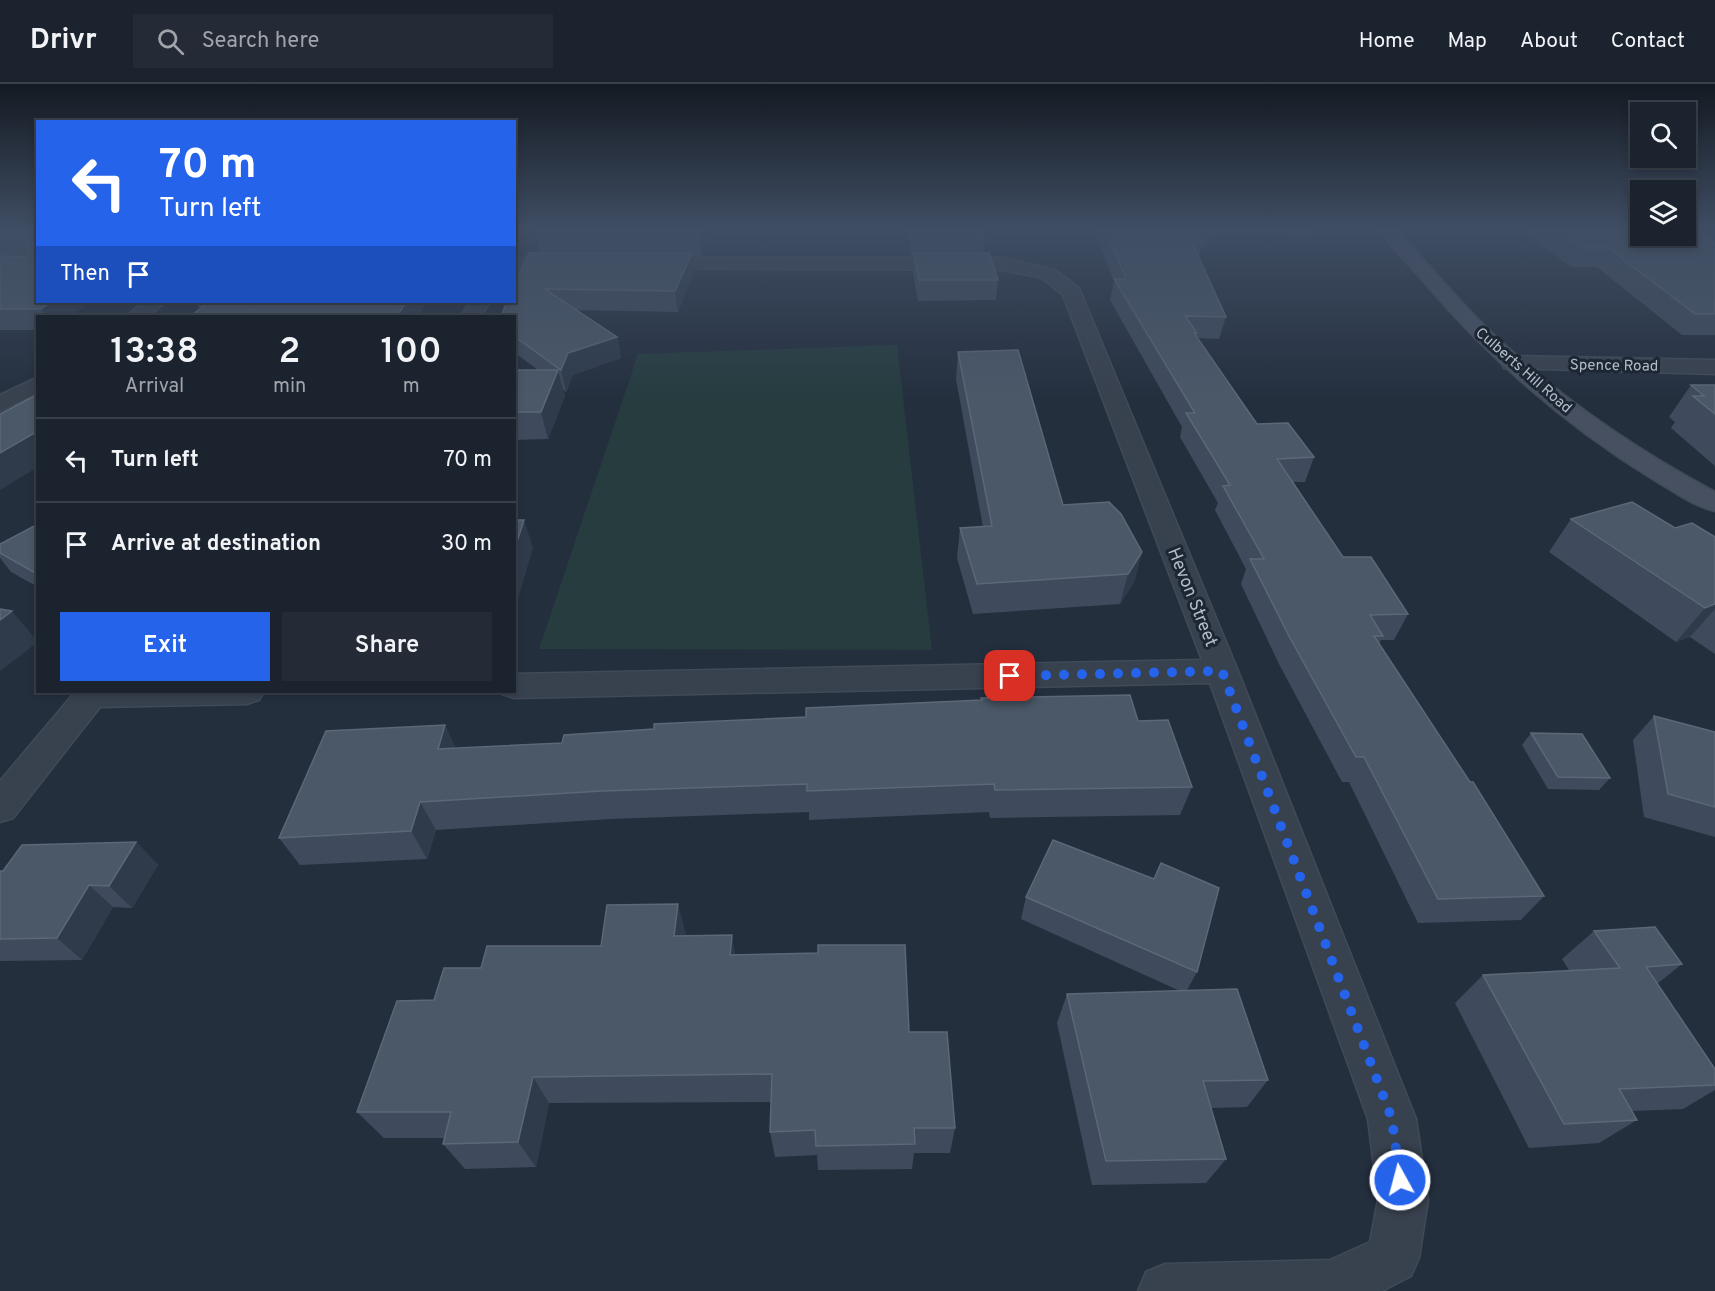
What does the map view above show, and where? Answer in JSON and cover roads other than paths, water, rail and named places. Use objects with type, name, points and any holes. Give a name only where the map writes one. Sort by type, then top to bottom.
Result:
[{"type":"street","name":"Hevon Street","points":[[1063,285],[1072,292],[1222,671],[1392,1119],[1403,1200],[1393,1258],[1334,1287],[1166,1291]]},
{"type":"street","name":"Culberts Hill Road","points":[[1437,285],[1482,335],[1552,398],[1666,478],[1715,503]]},
{"type":"street","points":[[138,315],[154,303]]},
{"type":"street","name":"Spence Road","points":[[1512,363],[1715,368]]},
{"type":"street","points":[[0,404],[36,385]]},
{"type":"street","points":[[516,686],[1222,671]]},
{"type":"street","points":[[0,807],[91,693]]}]
